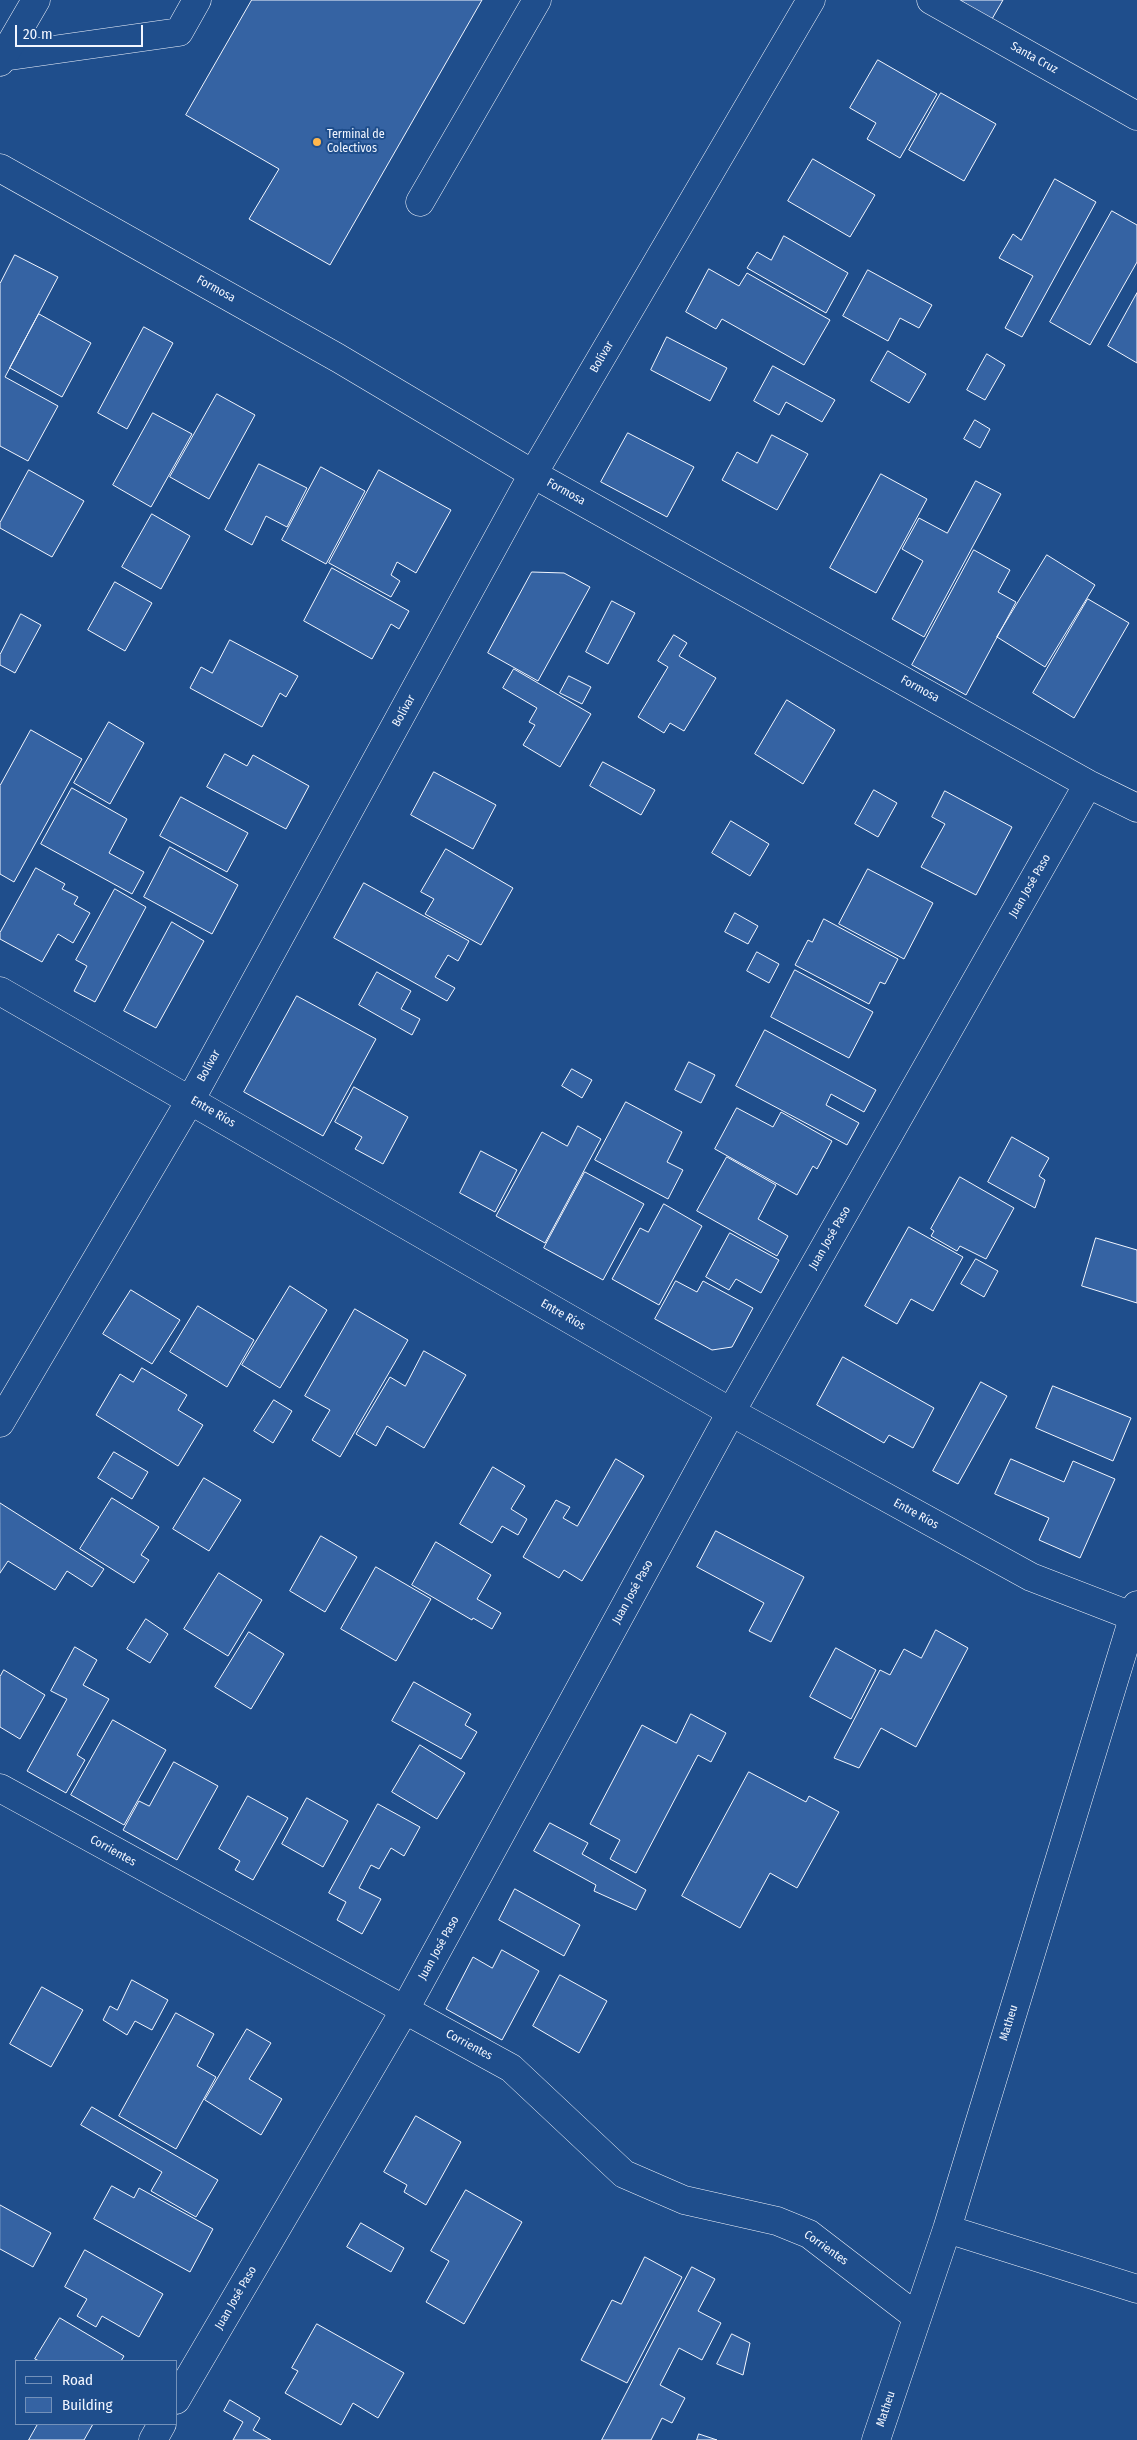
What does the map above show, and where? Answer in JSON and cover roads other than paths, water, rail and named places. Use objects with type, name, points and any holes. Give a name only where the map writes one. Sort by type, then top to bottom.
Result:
[{"type":"street","points":[[1,59],[36,0]]},
{"type":"street","points":[[1,59],[179,32],[197,0]]},
{"type":"street","points":[[420,202],[537,0]]},
{"type":"street","name":"Bolívar","points":[[0,1423],[191,1099],[534,474],[811,0]]},
{"type":"street","name":"Santa Cruz","points":[[931,0],[1137,116]]},
{"type":"street","name":"Formosa","points":[[0,168],[338,358],[534,474],[1088,784],[1137,808]]},
{"type":"street","name":"Juan José Paso","points":[[178,2397],[404,2011],[731,1412],[1088,784]]},
{"type":"street","name":"Entre Ríos","points":[[0,991],[191,1099],[731,1412],[1031,1577],[1136,1613]]},
{"type":"street","name":"Matheu","points":[[876,2440],[947,2229],[1136,1613]]},
{"type":"street","name":"Corrientes","points":[[0,1788],[404,2011],[512,2068],[624,2174],[684,2200],[777,2221],[809,2234],[917,2317]]},
{"type":"street","points":[[947,2229],[1137,2289]]},
{"type":"street","points":[[153,2440],[161,2425]]},
{"type":"place","name":"Terminal de Colectivos","points":[[317,142]]}]
